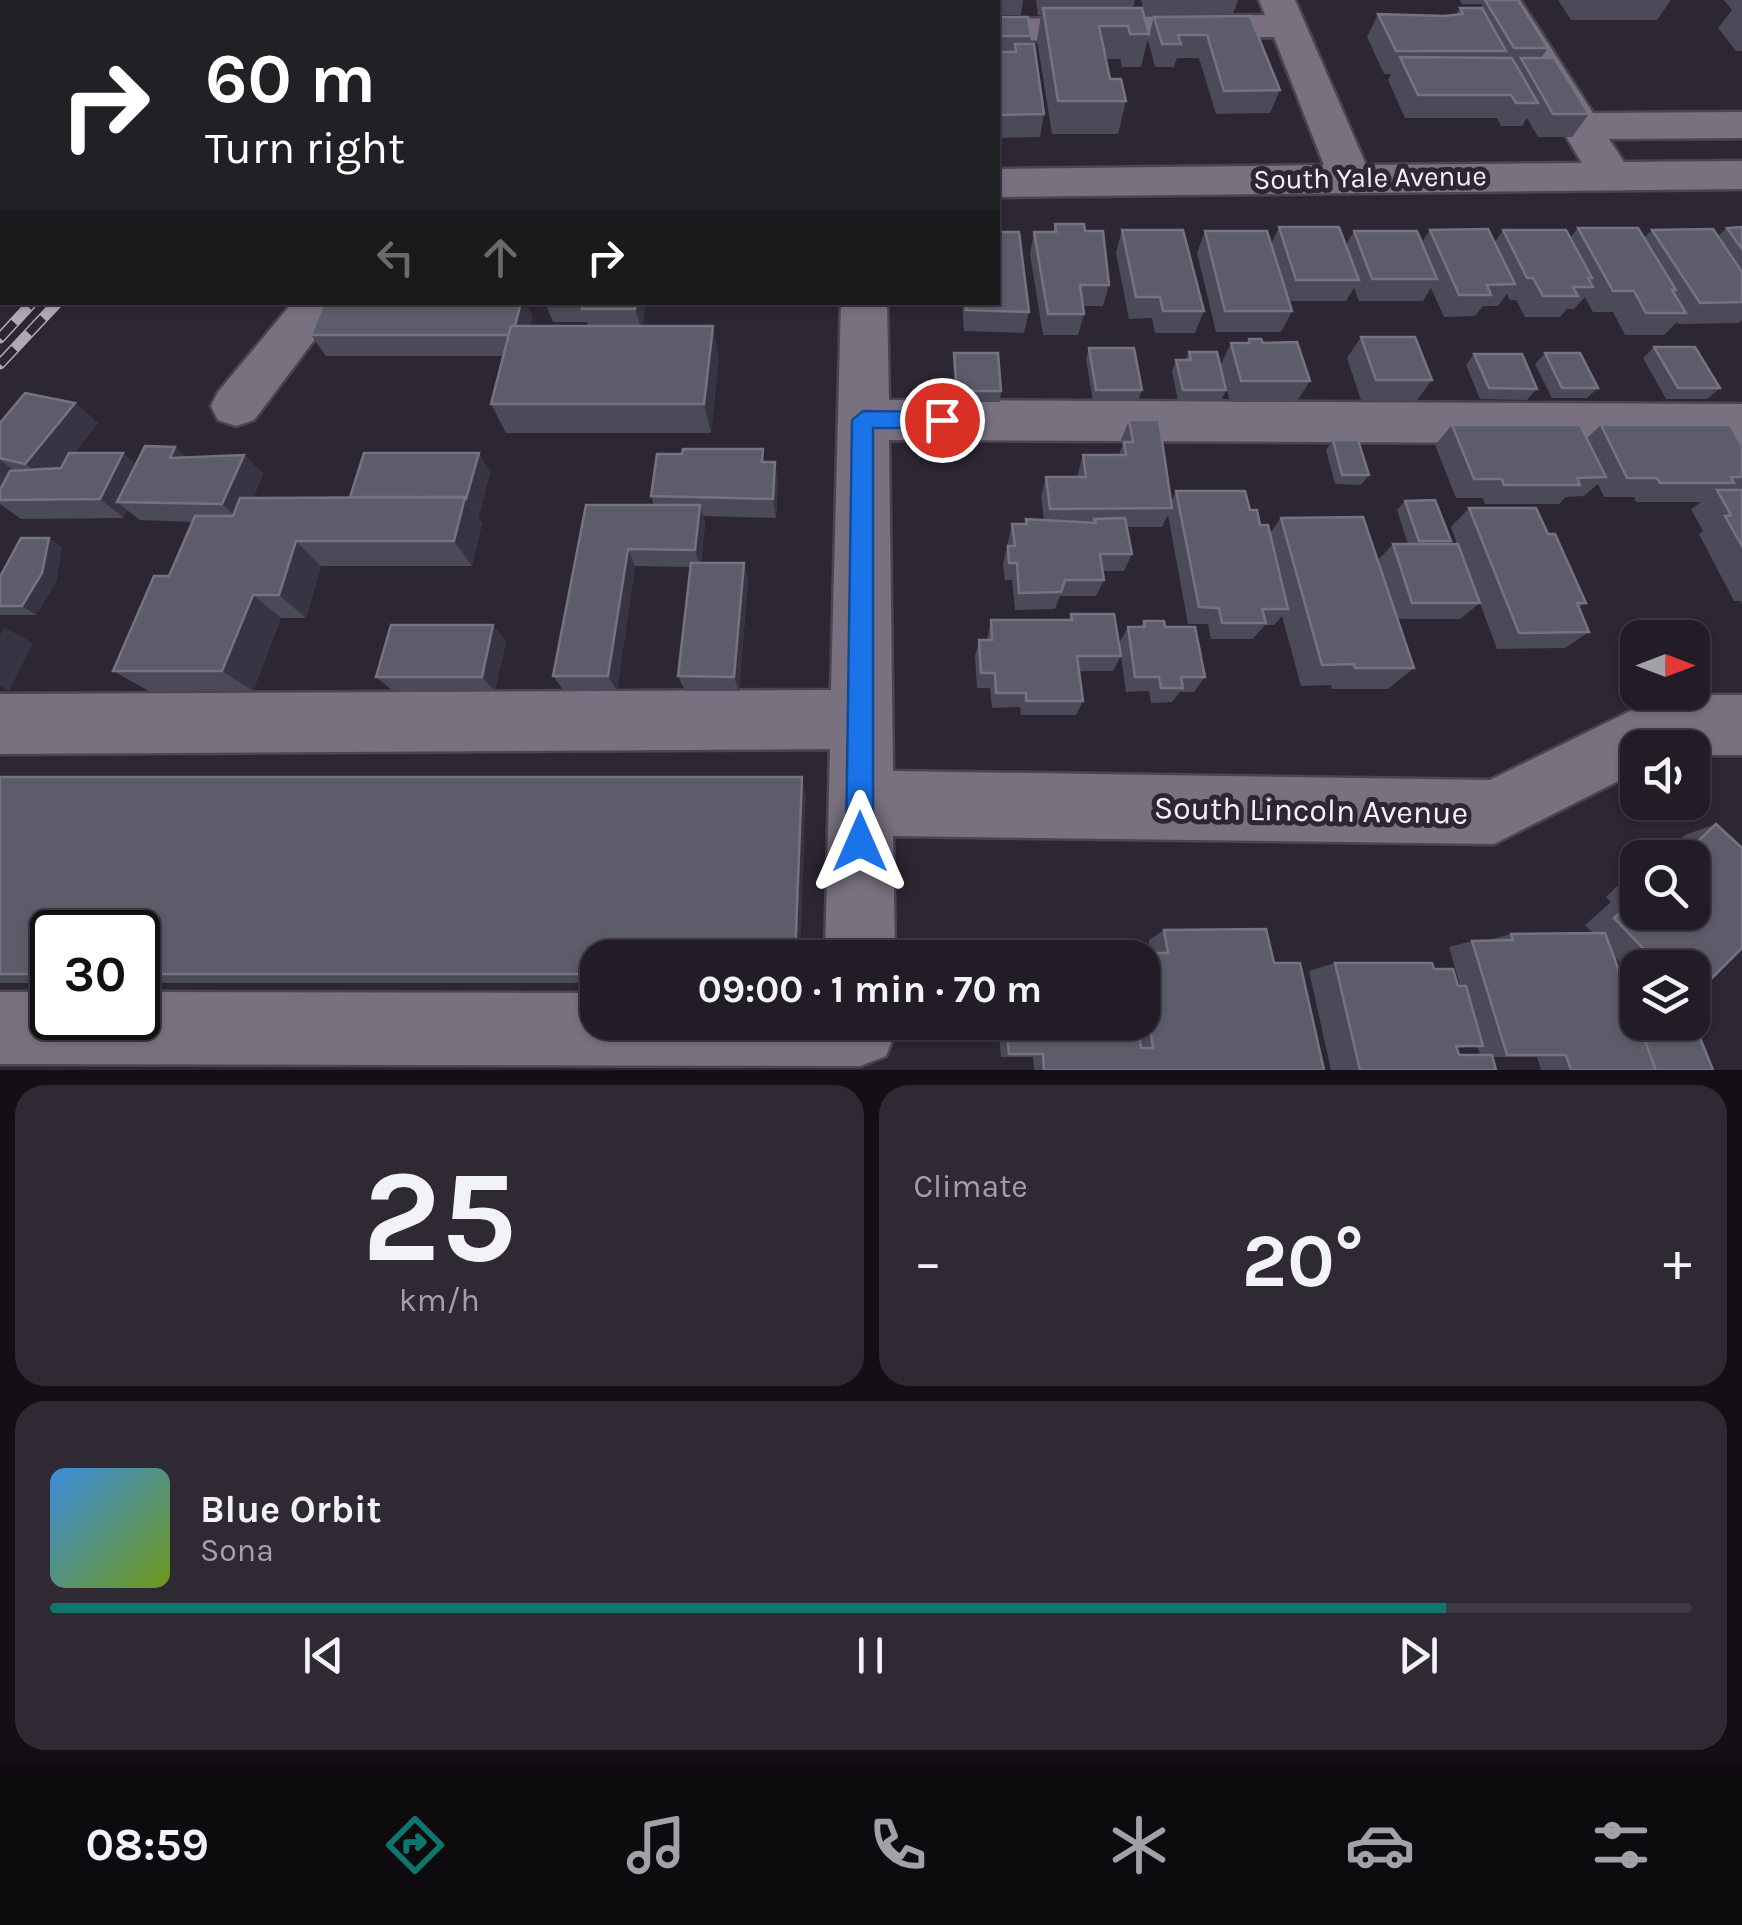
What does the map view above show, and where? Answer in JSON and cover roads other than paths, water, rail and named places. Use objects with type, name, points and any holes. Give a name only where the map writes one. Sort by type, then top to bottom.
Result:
[{"type":"street","points":[[1502,0],[1610,176]]},
{"type":"street","points":[[1000,30],[1282,13],[1350,177]]},
{"type":"street","points":[[1579,126],[1742,126]]},
{"type":"street","name":"South Yale Avenue","points":[[1000,183],[1742,175]]},
{"type":"street","points":[[236,406],[304,319],[322,305]]},
{"type":"street","points":[[860,940],[864,305]]},
{"type":"street","points":[[863,420],[1742,424]]},
{"type":"street","points":[[0,724],[860,719]]},
{"type":"street","name":"South Lincoln Avenue","points":[[860,803],[1494,812],[1663,726],[1742,726]]},
{"type":"street","points":[[0,1028],[860,1041]]},
{"type":"railway","points":[[0,338],[30,305]]},
{"type":"railway","points":[[0,364],[55,305]]}]
